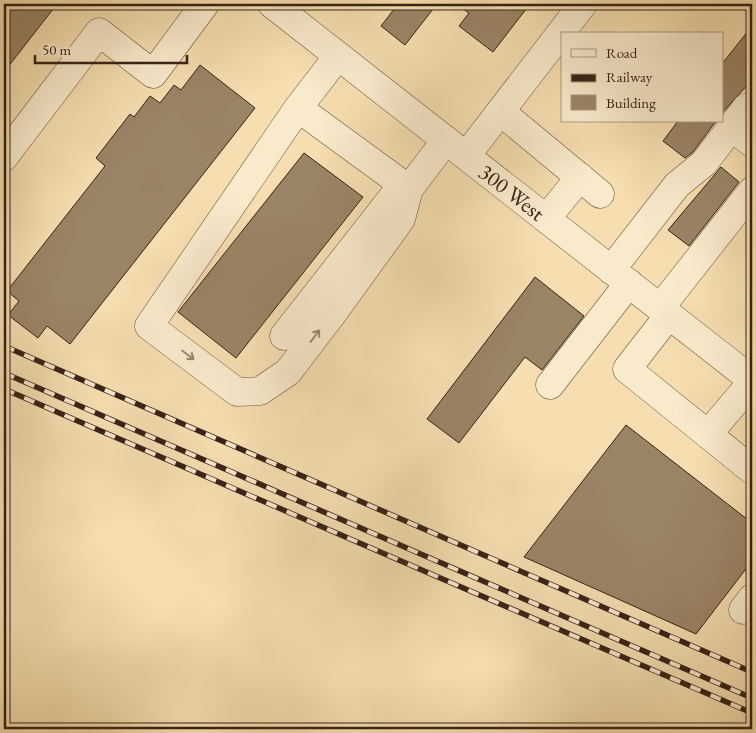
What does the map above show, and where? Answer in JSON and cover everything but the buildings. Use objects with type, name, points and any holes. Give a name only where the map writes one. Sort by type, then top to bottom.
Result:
[{"type":"street","points":[[4,157],[99,32],[153,74],[205,4]]},
{"type":"street","points":[[562,32],[583,4]]},
{"type":"street","name":"300 West","points":[[288,9],[338,56],[752,381]]},
{"type":"street","points":[[284,336],[406,186],[501,112],[561,33]]},
{"type":"street","points":[[338,56],[298,108],[149,326],[237,392],[260,391],[288,372],[401,219],[406,186]]},
{"type":"street","points":[[298,108],[406,186]]},
{"type":"street","points":[[501,112],[590,186],[546,219]]},
{"type":"street","points":[[550,385],[677,185],[704,163],[743,126]]},
{"type":"street","points":[[752,191],[665,312],[627,369],[752,470]]},
{"type":"street","points":[[708,434],[752,381]]},
{"type":"railway","points":[[4,346],[752,672]]},
{"type":"railway","points":[[4,373],[752,698]]},
{"type":"railway","points":[[4,389],[752,713]]}]
